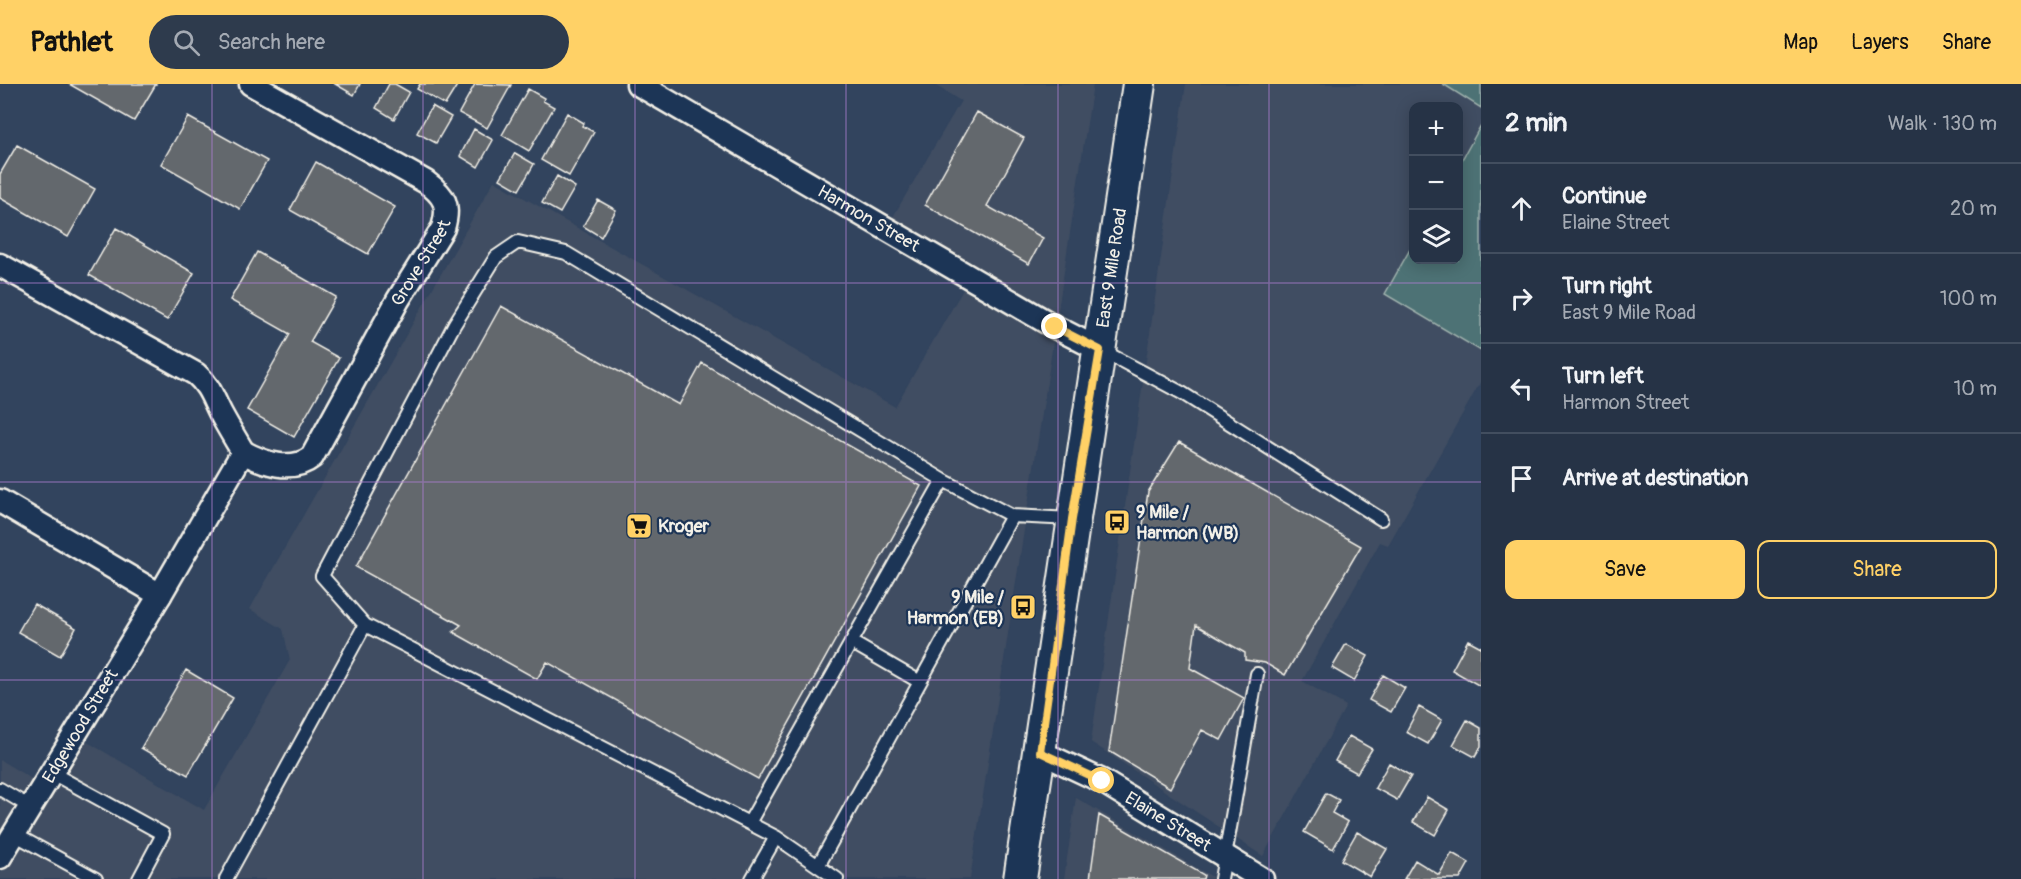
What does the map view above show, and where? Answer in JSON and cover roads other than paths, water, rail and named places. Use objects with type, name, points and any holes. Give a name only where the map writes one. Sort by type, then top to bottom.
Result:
[{"type":"main road","name":"East 9 Mile Road","points":[[1020,879],[1072,519],[1100,350],[1139,84]]},
{"type":"street","name":"Grove Street","points":[[243,452],[282,466],[306,462],[312,457],[398,300],[443,228],[446,216],[446,202],[426,182],[251,84]]},
{"type":"street","name":"Harmon Street","points":[[638,84],[1045,321],[1100,350]]},
{"type":"street","points":[[0,265],[196,374],[211,391],[243,452],[160,595],[0,501]]},
{"type":"street","name":"Edgewood Street","points":[[0,857],[160,595]]},
{"type":"street","name":"Elaine Street","points":[[1040,752],[1102,781],[1223,868],[1262,879]]},
{"type":"lane","points":[[837,879],[776,837],[365,625],[321,576],[454,325],[496,257],[518,243],[566,253],[943,480],[1012,516],[1072,519]]},
{"type":"lane","points":[[1100,350],[1182,393],[1381,519]]},
{"type":"lane","points":[[749,824],[943,480]]},
{"type":"lane","points":[[818,866],[1012,516]]},
{"type":"lane","points":[[226,879],[365,625]]},
{"type":"lane","points":[[851,642],[920,682]]},
{"type":"lane","points":[[1223,868],[1257,674]]},
{"type":"lane","points":[[52,773],[163,834],[139,879]]},
{"type":"lane","points":[[0,789],[30,807]]},
{"type":"lane","points":[[14,834],[96,879]]},
{"type":"lane","points":[[752,879],[776,837]]},
{"type":"place","name":"9 Mile / Harmon (WB)","points":[[1117,522]]},
{"type":"place","name":"Kroger","points":[[639,526]]},
{"type":"place","name":"9 Mile / Harmon (EB)","points":[[1023,607]]}]
